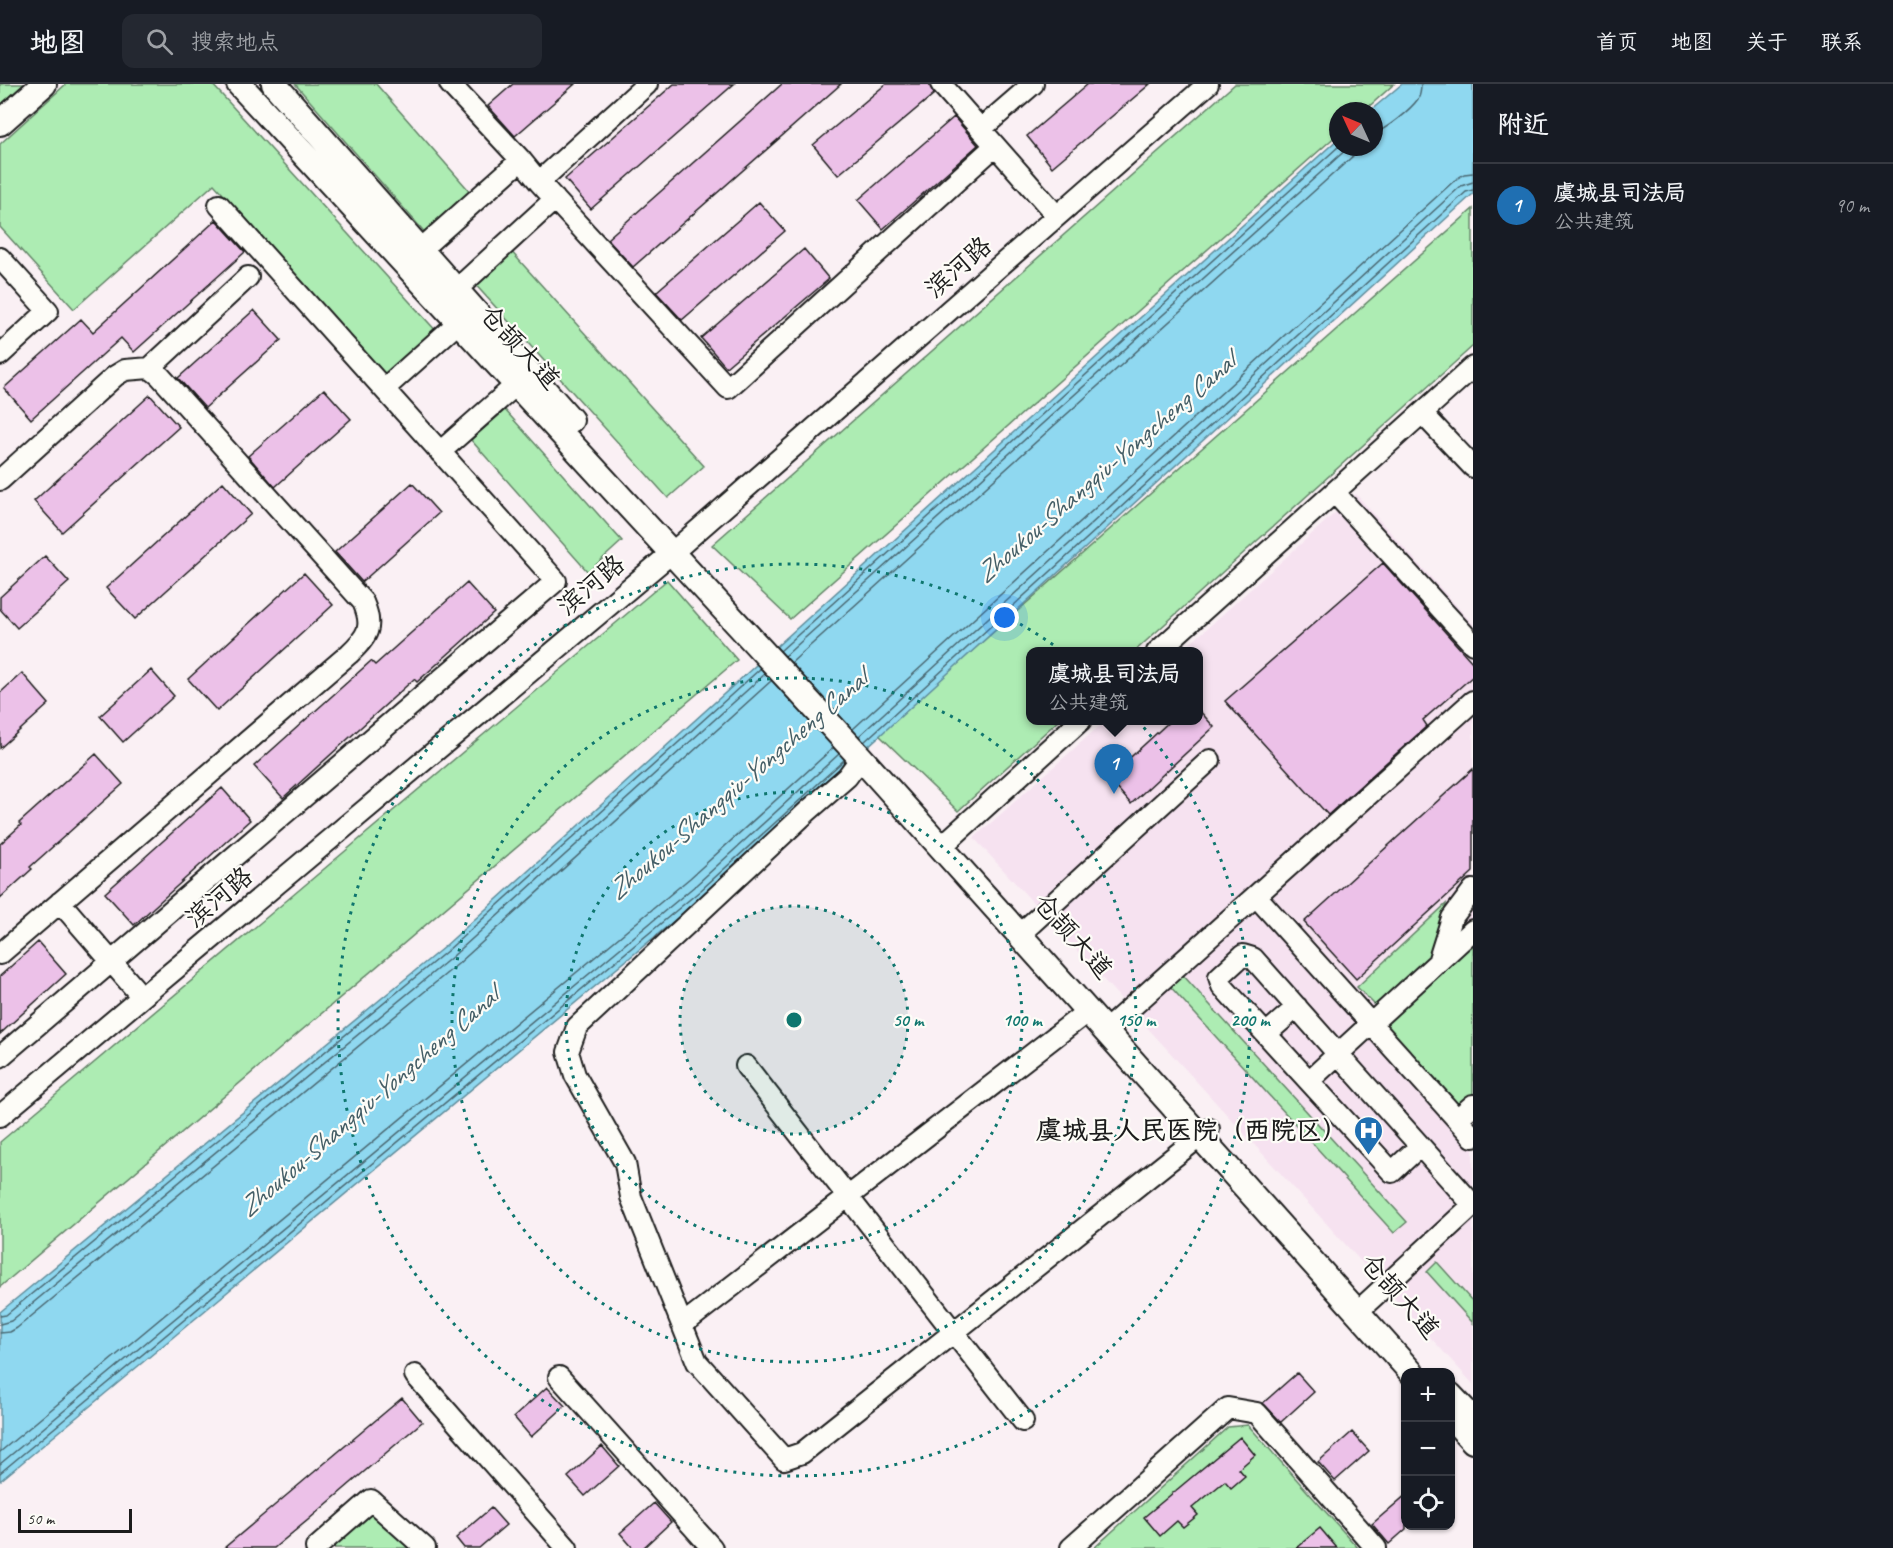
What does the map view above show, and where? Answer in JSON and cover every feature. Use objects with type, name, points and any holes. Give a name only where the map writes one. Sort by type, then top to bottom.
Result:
[{"type":"main road","points":[[0,123],[44,84]]},
{"type":"main road","name":"仓颉大道","points":[[239,84],[413,257],[1362,1307],[1427,1368]]},
{"type":"main road","name":"仓颉大道","points":[[274,84],[413,257]]},
{"type":"main road","name":"仓颉大道","points":[[1023,931],[1088,1011],[1110,1027]]},
{"type":"main road","name":"仓颉大道","points":[[1362,1307],[1408,1368]]},
{"type":"main road","points":[[1455,1400],[1473,1419]]},
{"type":"main road","points":[[1455,1421],[1473,1441]]},
{"type":"street","points":[[450,84],[728,388],[996,146]]},
{"type":"street","points":[[539,182],[647,84]]},
{"type":"street","points":[[941,84],[1057,216]]},
{"type":"street","points":[[981,129],[1033,84]]},
{"type":"street","name":"滨河路","points":[[0,1116],[676,549],[1208,84]]},
{"type":"street","points":[[413,257],[521,160]]},
{"type":"street","points":[[449,297],[555,199]]},
{"type":"street","points":[[0,1057],[556,581],[219,205]]},
{"type":"street","points":[[0,258],[48,311],[0,354]]},
{"type":"street","points":[[0,480],[116,376],[125,370],[150,368],[248,277]]},
{"type":"street","points":[[384,389],[466,316]]},
{"type":"street","points":[[1161,647],[1473,367]]},
{"type":"street","points":[[0,954],[349,654],[363,640],[369,628],[368,612],[363,602],[160,376],[150,368]]},
{"type":"street","points":[[440,452],[523,379]]},
{"type":"street","points":[[1422,413],[1473,467]]},
{"type":"street","points":[[1334,492],[1473,644]]},
{"type":"street","points":[[1110,1027],[1473,701]]},
{"type":"street","points":[[944,844],[1075,725]]},
{"type":"street","points":[[864,755],[847,777],[577,1028],[568,1052],[574,1075],[625,1163],[631,1197],[697,1362],[784,1460],[802,1453],[1204,1132]]},
{"type":"street","points":[[1023,931],[1209,760]]},
{"type":"street","points":[[1438,962],[1452,918],[1473,890]]},
{"type":"street","points":[[1256,896],[1473,1137]]},
{"type":"street","points":[[60,902],[142,997]]},
{"type":"street","points":[[1309,1081],[1473,930]]},
{"type":"street","points":[[1362,1307],[1473,1205],[1253,958],[1243,955],[1219,977],[1222,986],[1392,1172],[1420,1146]]},
{"type":"street","points":[[1266,1034],[1297,1007]]},
{"type":"street","points":[[682,1325],[1088,1011]]},
{"type":"street","points":[[746,1066],[1023,1421]]},
{"type":"street","points":[[1457,1119],[1473,1105]]},
{"type":"street","points":[[415,1374],[567,1548]]},
{"type":"street","points":[[559,1377],[704,1545]]},
{"type":"street","points":[[1071,1548],[1228,1408],[1257,1413],[1376,1548]]},
{"type":"street","points":[[316,1548],[371,1500],[425,1548]]},
{"type":"shaded area","name":"虞城县人民医院（西院区）","points":[[1356,494],[1473,624],[1473,1384],[974,838],[1101,725],[1203,725],[1203,647],[1186,647]]},
{"type":"green space","points":[[0,84],[24,84],[0,106]]},
{"type":"green space","points":[[66,84],[212,84],[438,333],[387,377],[214,184],[74,309],[0,227],[0,144]]},
{"type":"green space","points":[[295,84],[376,84],[473,195],[428,236]]},
{"type":"green space","points":[[1235,84],[1394,84],[1374,102],[1329,102],[1329,142],[790,619],[712,545]]},
{"type":"green space","points":[[1473,209],[1473,346],[1139,647],[1026,647],[1026,725],[1054,725],[958,811],[878,734]]},
{"type":"green space","points":[[509,249],[704,466],[668,498],[473,282]]},
{"type":"green space","points":[[505,410],[622,541],[588,572],[471,440]]},
{"type":"green space","points":[[667,580],[737,660],[0,1287],[0,1142]]},
{"type":"green space","points":[[1446,904],[1436,951],[1376,1006],[1357,987]]},
{"type":"green space","points":[[1473,941],[1473,1098],[1460,1110],[1381,1024]]},
{"type":"green space","points":[[1181,973],[1407,1222],[1394,1233],[1168,984]]},
{"type":"green space","points":[[1437,1262],[1473,1302],[1473,1323],[1427,1272]]},
{"type":"green space","points":[[1248,1425],[1358,1548],[1094,1548],[1228,1427]]},
{"type":"green space","points":[[369,1510],[415,1548],[325,1548]]},
{"type":"water","name":"Zhoukou-Shangqiu-Yongcheng Canal","points":[[1402,84],[1473,84],[1473,194],[705,895],[0,1481],[0,1312],[444,947],[1329,147],[1329,156],[1383,156],[1383,102],[1381,102]]},
{"type":"building","points":[[513,84],[575,84],[515,136],[488,106]]},
{"type":"building","points":[[674,84],[734,84],[591,209],[565,179]]},
{"type":"building","points":[[782,84],[841,84],[633,267],[607,239]]},
{"type":"building","points":[[886,84],[929,84],[934,94],[838,175],[813,145]]},
{"type":"building","points":[[1088,84],[1150,84],[1052,167],[1027,136]]},
{"type":"building","points":[[954,117],[978,145],[883,229],[858,200]]},
{"type":"building","points":[[759,202],[785,231],[682,320],[656,292]]},
{"type":"building","points":[[216,220],[245,252],[134,352],[121,338],[31,419],[4,388],[81,319],[93,332]]},
{"type":"building","points":[[804,249],[829,279],[726,367],[701,338]]},
{"type":"building","points":[[254,310],[281,340],[205,408],[178,378]]},
{"type":"building","points":[[324,389],[351,419],[275,487],[248,456]]},
{"type":"building","points":[[150,395],[179,427],[62,532],[34,501]]},
{"type":"building","points":[[223,482],[251,514],[135,619],[106,588]]},
{"type":"building","points":[[412,483],[439,513],[362,582],[335,552]]},
{"type":"building","points":[[45,556],[69,582],[17,628],[0,609],[0,597]]},
{"type":"building","points":[[1383,563],[1473,663],[1473,676],[1423,720],[1427,726],[1328,815],[1225,701]]},
{"type":"building","points":[[304,573],[333,605],[217,711],[188,679]]},
{"type":"building","points":[[467,583],[494,613],[417,682],[414,679],[283,798],[254,766],[371,661],[375,665]]},
{"type":"building","points":[[151,670],[174,696],[123,742],[100,716]]},
{"type":"building","points":[[22,673],[49,704],[0,748],[0,693]]},
{"type":"building","points":[[1203,715],[1214,727],[1131,804],[1108,778],[1166,725],[1203,725]]},
{"type":"building","points":[[96,754],[123,784],[30,867],[32,869],[0,898],[0,844],[21,825],[19,823]]},
{"type":"building","points":[[1473,769],[1473,872],[1356,979],[1304,922]]},
{"type":"building","points":[[222,788],[250,820],[134,925],[105,893]]},
{"type":"building","points":[[38,942],[66,974],[0,1034],[0,976]]},
{"type":"building","points":[[1297,1373],[1314,1392],[1281,1422],[1263,1403]]},
{"type":"building","points":[[547,1387],[565,1406],[531,1437],[514,1417]]},
{"type":"building","points":[[402,1398],[422,1422],[308,1520],[274,1548],[224,1548]]},
{"type":"building","points":[[1352,1432],[1369,1451],[1335,1481],[1318,1462]]},
{"type":"building","points":[[1240,1437],[1255,1455],[1239,1469],[1245,1476],[1231,1488],[1225,1481],[1192,1508],[1198,1515],[1183,1527],[1177,1521],[1160,1536],[1144,1517]]},
{"type":"building","points":[[602,1446],[619,1466],[585,1496],[568,1477]]},
{"type":"building","points":[[1401,1499],[1401,1530],[1405,1530],[1389,1544],[1372,1524]]},
{"type":"building","points":[[654,1503],[671,1522],[643,1548],[633,1548],[620,1533]]},
{"type":"building","points":[[491,1508],[506,1525],[479,1548],[464,1548],[456,1538]]},
{"type":"building","points":[[1320,1528],[1337,1548],[1296,1548]]},
{"type":"place","name":"虞城县司法局","points":[[1114,794]]},
{"type":"place","name":"虞城县人民医院（西院区）","points":[[1369,1156]]}]
